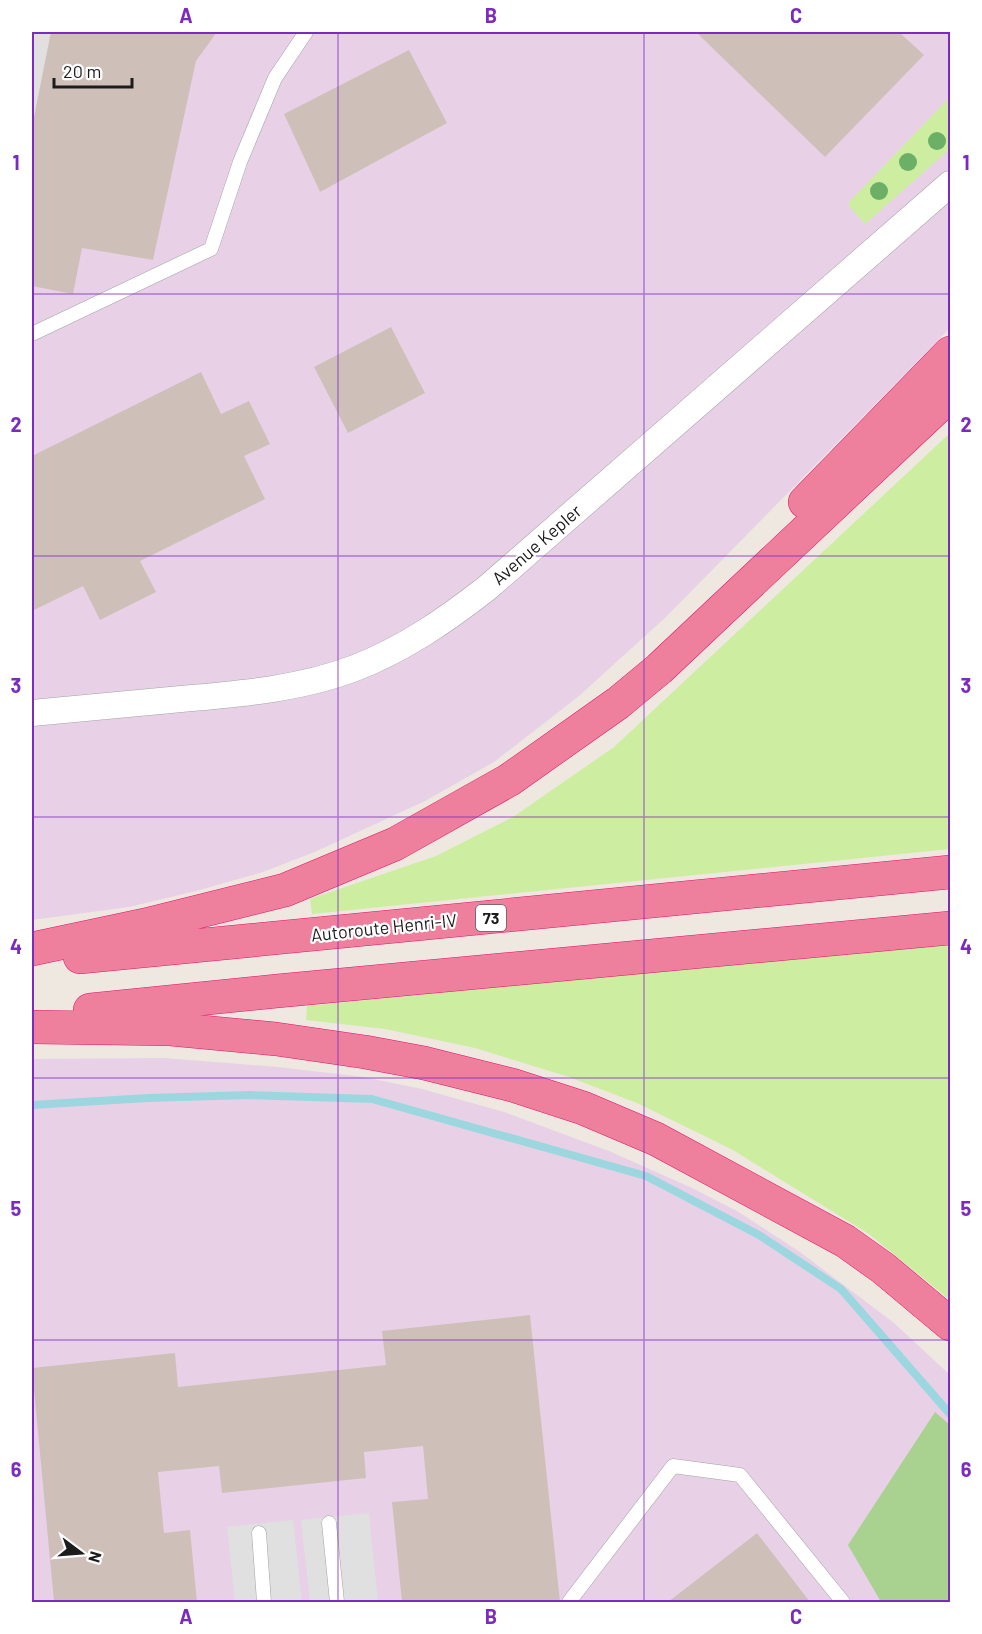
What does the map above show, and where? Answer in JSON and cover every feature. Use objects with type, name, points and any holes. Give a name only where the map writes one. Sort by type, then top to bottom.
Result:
[{"type":"highway","points":[[659,669],[764,545],[951,353]]},
{"type":"highway","points":[[32,949],[145,925],[285,890],[395,844],[525,769],[618,703],[659,669],[951,395]]},
{"type":"highway","name":"Autoroute Henri-IV","points":[[32,961],[951,872]]},
{"type":"highway","points":[[32,1016],[951,928]]},
{"type":"highway","points":[[32,1027],[182,1030],[298,1042],[424,1063],[512,1085],[583,1108],[656,1139],[845,1241],[883,1268],[951,1324]]},
{"type":"highway","points":[[748,1190],[869,1280],[951,1349]]},
{"type":"street","name":"Avenue Kepler","points":[[32,713],[194,698],[292,685],[355,668],[415,639],[440,624],[487,588],[951,184]]},
{"type":"lane","points":[[32,334],[211,249],[240,162],[275,78],[306,32]]},
{"type":"lane","points":[[569,1602],[673,1466],[740,1475],[843,1602]]},
{"type":"lane","points":[[329,1523],[337,1602]]},
{"type":"lane","points":[[259,1533],[264,1602]]},
{"type":"shaded area","points":[[32,32],[950,32],[950,328],[666,617],[579,696],[494,762],[425,801],[317,851],[263,872],[129,907],[32,920]]},
{"type":"shaded area","points":[[32,32],[51,32],[32,127]]},
{"type":"shaded area","points":[[163,1058],[278,1067],[364,1077],[422,1089],[504,1112],[609,1151],[692,1188],[737,1211],[800,1252],[894,1323],[950,1375],[950,1602],[32,1602],[32,1059]]},
{"type":"shaded area","points":[[369,1513],[378,1602],[310,1602],[301,1520]]},
{"type":"shaded area","points":[[293,1520],[302,1602],[235,1602],[227,1527]]},
{"type":"green space","points":[[950,97],[950,149],[865,224],[849,206],[849,202]]},
{"type":"green space","points":[[950,433],[950,849],[312,914],[310,899],[436,856],[513,817],[614,747]]},
{"type":"green space","points":[[950,942],[950,1300],[869,1234],[733,1150],[637,1103],[569,1077],[475,1048],[385,1029],[306,1020],[307,1006]]},
{"type":"green space","points":[[935,1412],[950,1425],[950,1602],[881,1602],[848,1545]]},
{"type":"building","points":[[51,32],[217,32],[196,61],[153,260],[82,248],[73,294],[32,286],[32,127]]},
{"type":"building","points":[[696,32],[899,32],[924,55],[825,157]]},
{"type":"building","points":[[409,50],[447,123],[320,192],[284,114]]},
{"type":"building","points":[[391,327],[425,393],[348,433],[314,367]]},
{"type":"building","points":[[201,372],[221,414],[249,401],[270,444],[244,456],[265,499],[140,561],[156,592],[100,620],[83,586],[32,611],[32,456]]},
{"type":"building","points":[[530,1315],[560,1602],[402,1602],[392,1502],[428,1499],[423,1446],[364,1452],[366,1478],[222,1493],[219,1466],[158,1472],[164,1533],[190,1530],[197,1602],[54,1602],[32,1368],[175,1353],[178,1387],[386,1365],[382,1331]]},
{"type":"building","points":[[757,1533],[810,1602],[668,1602]]},
{"type":"waterway","points":[[32,1105],[249,1095],[372,1099],[646,1176],[759,1235],[841,1289],[950,1414]]}]
